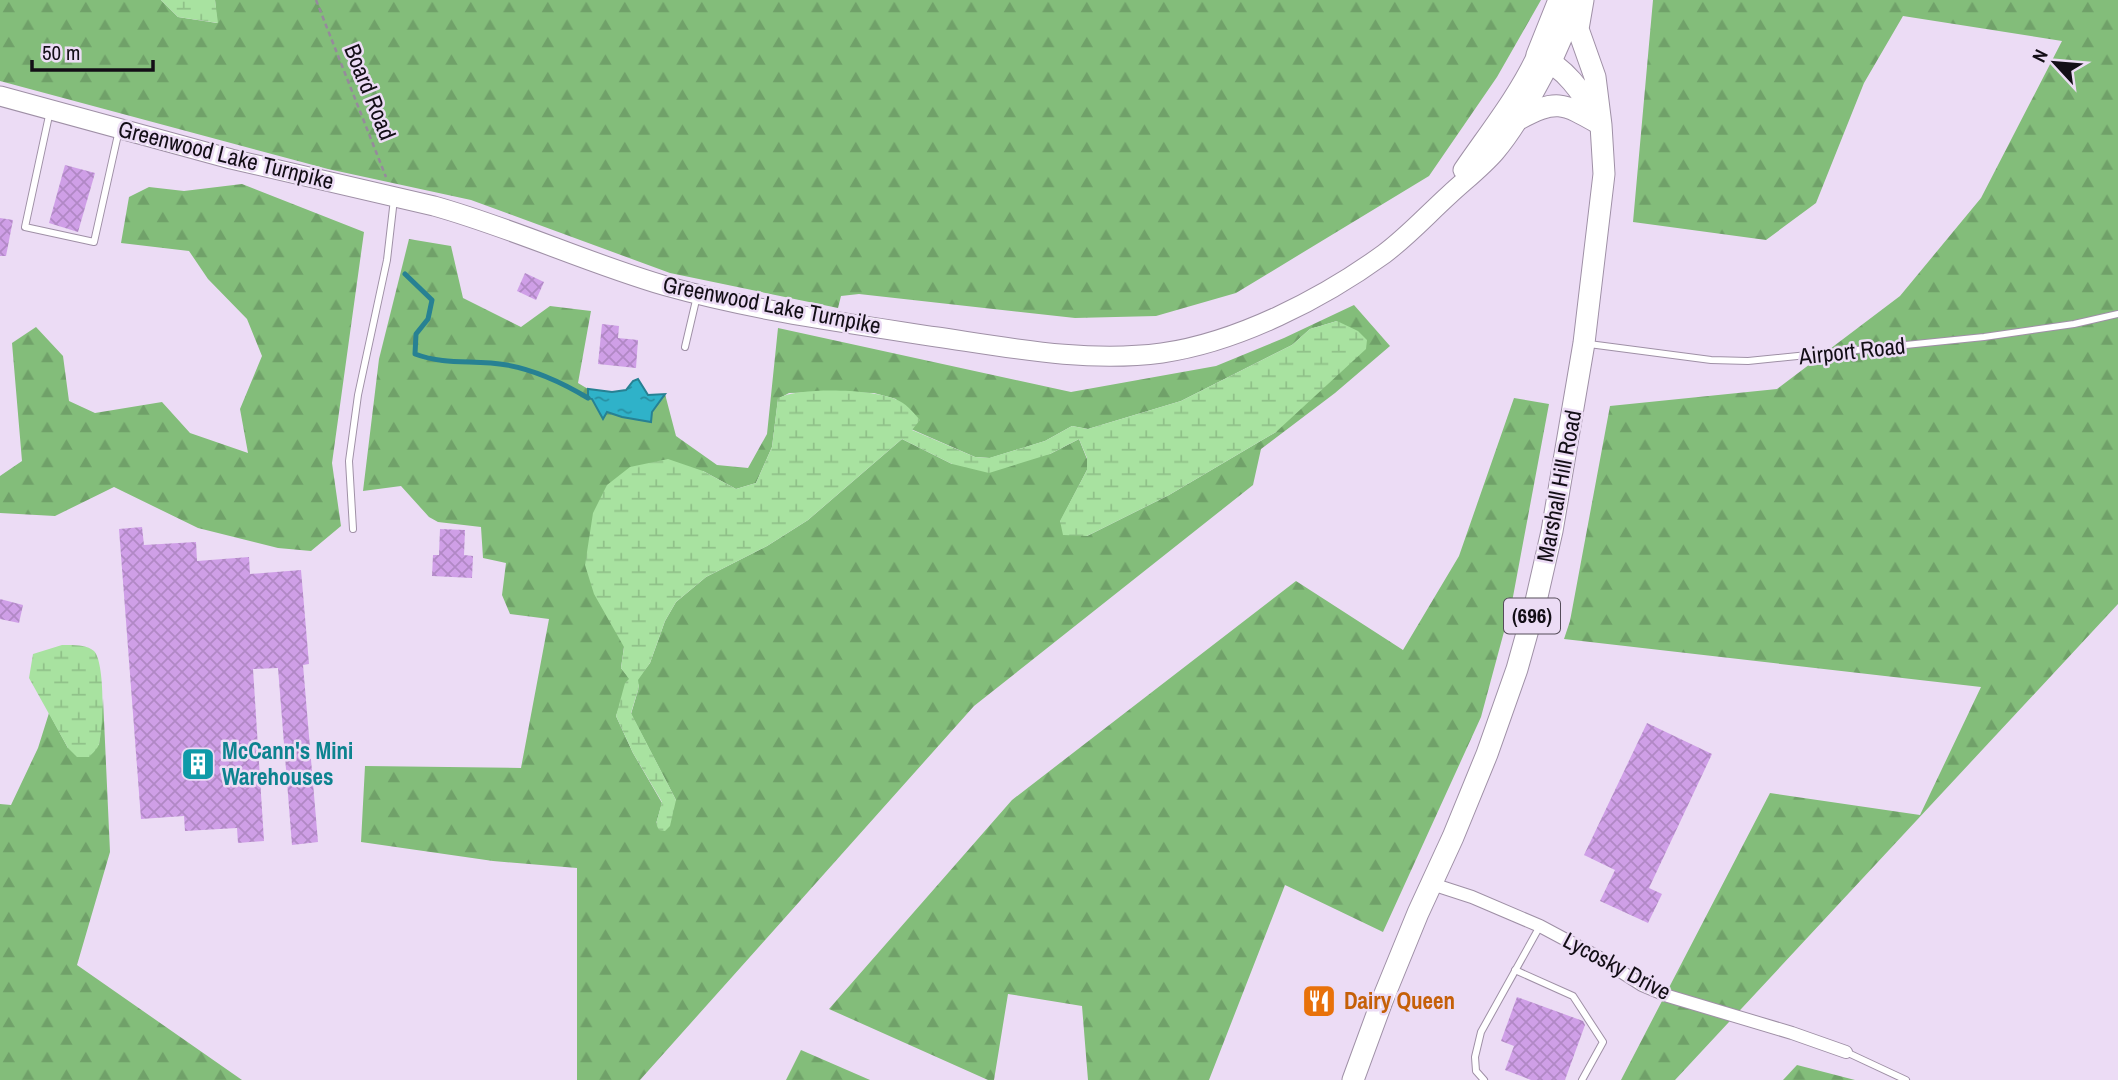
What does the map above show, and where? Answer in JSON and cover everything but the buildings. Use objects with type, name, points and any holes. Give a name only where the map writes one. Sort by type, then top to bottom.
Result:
[{"type":"main road","name":"Greenwood Lake Turnpike","points":[[1441,202],[1526,77],[1544,58],[1559,0]]},
{"type":"main road","name":"Greenwood Lake Turnpike","points":[[0,96],[231,159],[467,215],[630,274],[753,307],[1031,351],[1073,355],[1161,353],[1213,341],[1281,314],[1339,283],[1410,233],[1494,153],[1517,120],[1544,58],[1580,0]]},
{"type":"main road","points":[[1580,0],[1578,29],[1595,77],[1601,125]]},
{"type":"main road","name":"Marshall Hill Road","points":[[1353,1080],[1382,1001],[1487,754],[1517,669],[1552,531],[1584,343],[1604,174],[1601,125],[1579,88],[1544,58]]},
{"type":"main road","points":[[1517,120],[1540,108],[1560,104],[1575,109],[1601,125]]},
{"type":"street","name":"Lycosky Drive","points":[[1432,884],[1472,897],[1540,926],[1643,985],[1668,996],[1846,1052]]},
{"type":"lane","points":[[51,109],[24,227],[94,242],[119,128]]},
{"type":"lane","points":[[353,529],[349,461],[358,395],[387,260],[394,196]]},
{"type":"lane","points":[[685,347],[697,294]]},
{"type":"lane","name":"Airport Road","points":[[1584,343],[1711,360],[1748,361],[1984,337],[2074,324],[2118,314]]},
{"type":"lane","points":[[1485,1080],[1476,1071],[1475,1064],[1482,1032],[1540,926]]},
{"type":"lane","points":[[1515,970],[1573,996],[1592,1022],[1603,1042],[1582,1080]]},
{"type":"lane","points":[[1846,1052],[1906,1080]]},
{"type":"lane","points":[[1887,1080],[1890,1072]]},
{"type":"path","name":"Board Road","points":[[316,0],[394,196]]},
{"type":"green space","points":[[0,0],[161,0],[178,17],[217,23],[215,0],[1541,0],[1497,77],[1429,176],[1236,293],[1156,316],[1075,318],[859,294],[841,296],[838,308],[670,273],[471,200],[328,169],[0,81]]},
{"type":"green space","points":[[161,0],[215,0],[218,23],[178,17]]},
{"type":"green space","points":[[1653,0],[2118,0],[2118,604],[1675,1080],[1621,1080],[1770,793],[1920,815],[1981,687],[1564,639],[1570,621],[1610,406],[1777,389],[1900,296],[1981,198],[2062,41],[1903,16],[1864,83],[1816,203],[1766,240],[1633,222]]},
{"type":"green space","points":[[242,184],[364,232],[332,463],[341,526],[311,551],[278,548],[198,528],[114,487],[55,516],[0,513],[0,476],[22,461],[12,343],[36,327],[63,356],[69,401],[95,413],[162,402],[190,433],[248,453],[240,409],[262,356],[247,319],[208,279],[189,251],[121,243],[129,197],[149,187],[184,191]]},
{"type":"green space","points":[[409,239],[451,246],[463,298],[521,327],[550,306],[591,311],[578,383],[588,389],[588,397],[592,399],[602,418],[607,412],[622,417],[652,412],[665,394],[676,436],[717,465],[748,468],[767,434],[778,328],[1071,392],[1216,366],[1354,305],[1390,346],[1335,393],[1261,449],[1253,485],[974,706],[640,1080],[577,1080],[577,868],[493,861],[361,842],[365,766],[521,768],[549,619],[510,614],[502,595],[506,563],[483,558],[481,527],[438,522],[429,517],[401,486],[363,491],[379,359]],"holes":[[[1337,321],[1276,432],[1169,495],[1087,536],[1060,522],[1087,470],[1087,459],[1079,439],[1050,454],[952,464],[902,439],[808,520],[767,546],[706,577],[676,602],[665,621],[650,663],[637,680],[639,687],[631,714],[676,800],[656,824],[662,803],[633,753],[616,716],[630,679],[621,668],[624,647],[703,471],[736,489],[756,483],[772,447],[778,399],[789,393],[827,392],[874,393],[896,399],[911,429],[975,457],[990,458],[1045,441],[1072,426],[1088,429],[1181,401],[1292,345],[1310,329]]]},
{"type":"green space","points":[[1337,321],[1358,331],[1367,340],[1366,349],[1276,432],[1169,495],[1087,536],[1063,535],[1060,521],[1087,470],[1087,458],[1079,439],[1050,454],[989,473],[952,464],[902,439],[808,520],[767,546],[706,577],[676,602],[665,621],[650,663],[638,680],[639,687],[631,713],[676,800],[670,826],[665,831],[659,830],[656,824],[662,802],[633,753],[616,716],[625,683],[629,679],[621,668],[624,647],[594,594],[585,565],[593,513],[607,485],[630,467],[668,459],[703,471],[736,489],[756,483],[772,447],[778,398],[819,391],[870,393],[895,399],[906,405],[920,420],[912,430],[975,457],[989,458],[1045,441],[1072,426],[1088,429],[1181,401],[1292,345],[1310,329]]},
{"type":"green space","points":[[1514,398],[1549,404],[1512,602],[1481,717],[1383,932],[1285,885],[1209,1080],[1088,1080],[1082,1006],[1008,994],[994,1080],[988,1080],[829,1009],[1012,800],[1296,581],[1403,650],[1459,556]]},
{"type":"green space","points":[[62,645],[87,647],[94,651],[98,658],[103,711],[101,736],[98,747],[89,757],[77,757],[68,748],[29,678],[33,654]]},
{"type":"green space","points":[[103,698],[110,852],[77,965],[242,1080],[0,1080],[0,804],[11,805],[38,748],[49,713],[68,748],[99,745]]},
{"type":"green space","points":[[801,1050],[870,1080],[786,1080]]},
{"type":"green space","points":[[1797,1065],[1855,1080],[1783,1080]]},
{"type":"water","points":[[638,379],[648,395],[665,394],[652,412],[651,422],[607,412],[603,419],[592,399],[588,398],[588,389],[612,392],[626,390]]},
{"type":"waterway","points":[[405,274],[432,300],[428,319],[416,334],[415,354],[438,360],[517,367],[549,378],[588,398]]},
{"type":"place","name":"McCann's Mini Warehouses","points":[[198,764]]},
{"type":"place","name":"Dairy Queen","points":[[1319,1001]]}]
